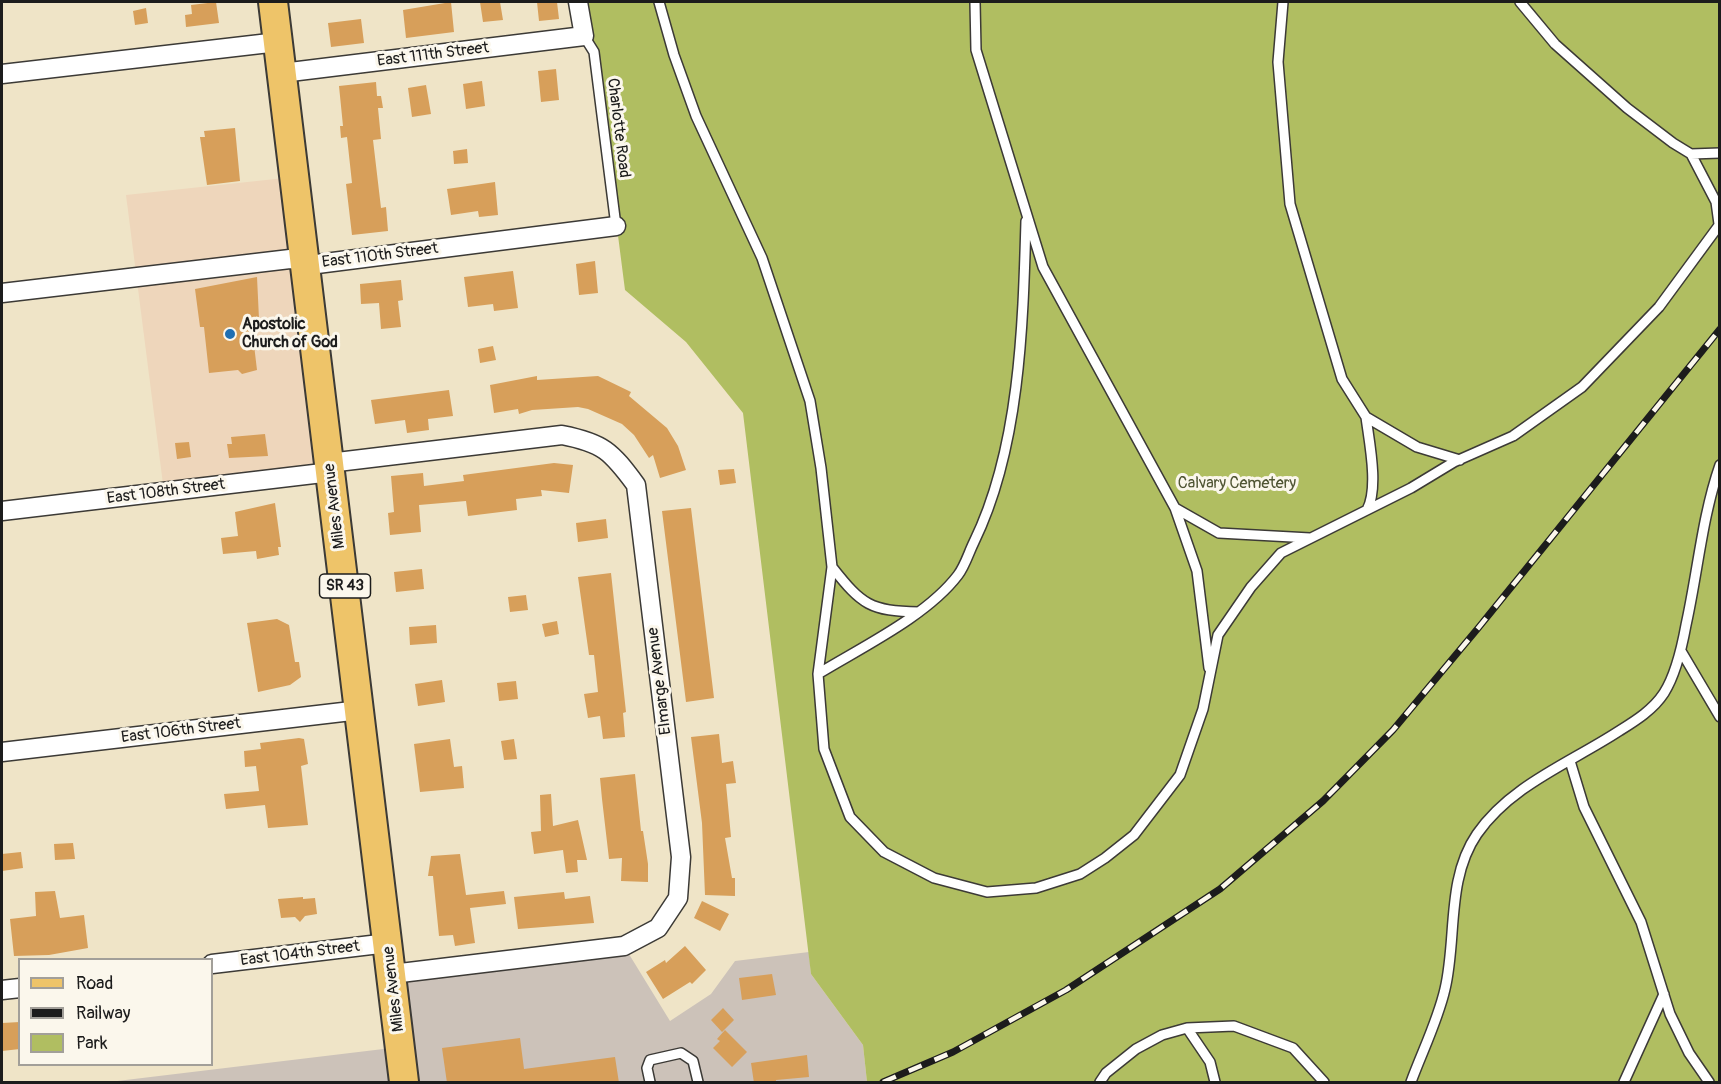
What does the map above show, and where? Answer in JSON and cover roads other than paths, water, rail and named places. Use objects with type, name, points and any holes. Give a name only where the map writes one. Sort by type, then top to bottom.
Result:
[{"type":"main road","name":"Miles Avenue","points":[[273,2],[404,1083]]},
{"type":"street","points":[[579,2],[584,36]]},
{"type":"street","name":"East 111th Street","points":[[282,73],[584,36]]},
{"type":"street","points":[[2,74],[278,42]]},
{"type":"street","name":"East 110th Street","points":[[2,292],[281,259],[317,264],[616,226]]},
{"type":"street","name":"Elmarge Avenue","points":[[330,468],[562,435],[590,441],[614,455],[636,484],[681,857],[678,898],[658,928],[624,946],[392,974]]},
{"type":"street","name":"East 108th Street","points":[[2,511],[330,468]]},
{"type":"street","name":"East 106th Street","points":[[2,752],[360,710]]},
{"type":"street","name":"East 104th Street","points":[[213,964],[388,943]]},
{"type":"street","points":[[2,990],[18,988]]},
{"type":"lane","points":[[659,2],[674,55],[696,116],[762,258],[810,400],[821,468],[832,567],[818,674],[824,750],[850,817],[884,852],[934,878],[987,892],[1036,888],[1080,874],[1134,835],[1180,774],[1203,709],[1218,635],[1251,587],[1281,553],[1367,510],[1460,459],[1513,436],[1582,387],[1659,307],[1719,224],[1713,194],[1691,154],[1627,108],[1556,44],[1520,2]]},
{"type":"lane","points":[[975,2],[976,50],[1043,267],[1175,508],[1197,571],[1210,676]]},
{"type":"lane","points":[[1283,2],[1278,62],[1290,204],[1342,379],[1366,417],[1371,459],[1371,502],[1367,510]]},
{"type":"lane","name":"Charlotte Road","points":[[584,36],[594,52],[616,226]]},
{"type":"lane","points":[[1691,154],[1719,153]]},
{"type":"lane","points":[[818,674],[919,612],[959,575],[990,510],[1007,445],[1018,360],[1026,212]]},
{"type":"lane","points":[[1366,417],[1417,447],[1460,459]]},
{"type":"lane","points":[[1411,1083],[1445,990],[1454,904],[1462,868],[1476,836],[1494,814],[1533,781],[1570,761],[1645,714],[1664,693],[1681,651],[1707,508],[1719,465]]},
{"type":"lane","points":[[1175,508],[1219,533],[1312,538]]},
{"type":"lane","points":[[832,567],[855,597],[886,611],[919,612]]},
{"type":"lane","points":[[1681,651],[1719,717]]},
{"type":"lane","points":[[1570,761],[1584,807],[1641,922],[1670,1014],[1689,1053],[1709,1083]]},
{"type":"lane","points":[[1624,1083],[1664,994]]},
{"type":"lane","points":[[1100,1083],[1106,1073],[1136,1050],[1162,1035],[1186,1028],[1233,1026],[1263,1034],[1293,1048],[1324,1083]]},
{"type":"lane","points":[[1186,1028],[1210,1062],[1215,1083]]},
{"type":"lane","points":[[650,1083],[647,1068],[650,1060],[681,1053],[688,1055],[693,1061],[698,1083]]},
{"type":"railway","points":[[883,1082],[953,1052],[1066,990],[1220,889],[1323,801],[1393,730],[1720,329]]},
{"type":"place","name":"Apostolic Church of God","points":[[230,334]]},
{"type":"park label","name":"Calvary Cemetery","points":[[1237,484]]}]
